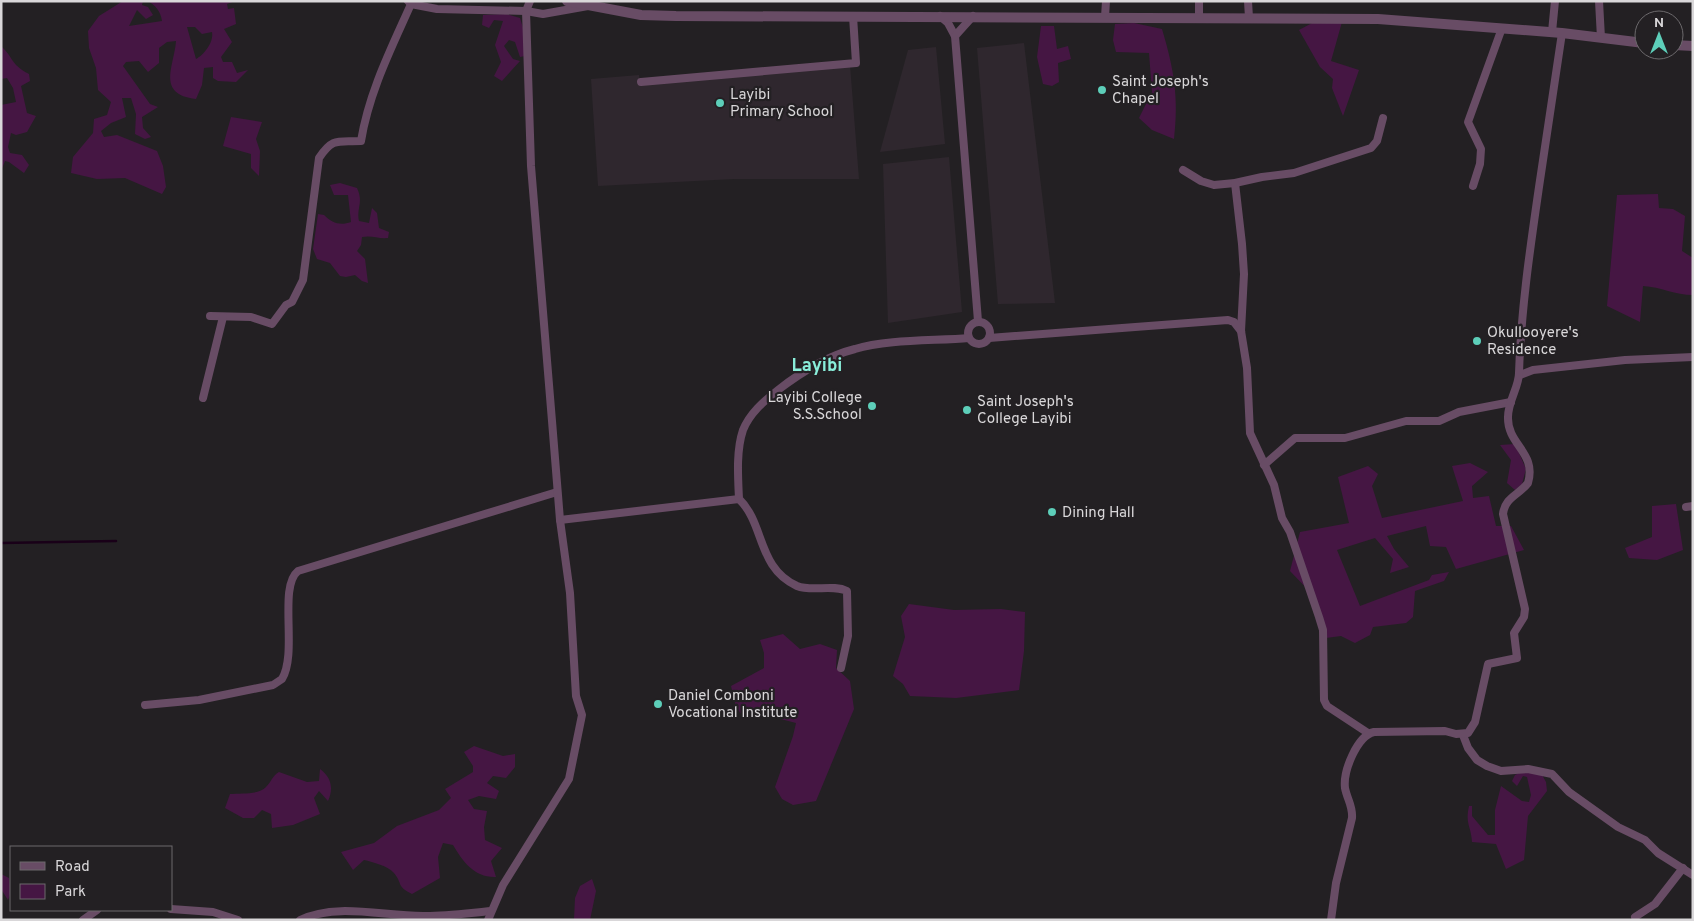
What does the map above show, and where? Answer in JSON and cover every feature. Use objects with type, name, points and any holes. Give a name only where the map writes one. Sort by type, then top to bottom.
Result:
[{"type":"street","points":[[488,920],[503,885],[568,781],[582,715],[576,696],[570,593],[560,520],[531,166],[526,11],[530,1]]},
{"type":"street","points":[[567,1],[641,14],[667,16],[1199,17],[1378,20],[1502,28],[1634,42]]},
{"type":"street","points":[[1105,17],[1106,1]]},
{"type":"street","points":[[1199,1],[1199,17]]},
{"type":"street","points":[[1248,1],[1249,18]]},
{"type":"street","points":[[1235,183],[1244,274],[1242,331],[1248,380],[1250,433],[1274,485],[1282,518],[1290,532],[1319,617],[1322,630],[1324,700],[1327,706],[1368,733],[1445,731],[1463,735],[1472,729],[1475,722],[1488,664],[1517,658],[1514,633],[1524,617],[1525,609],[1503,514],[1504,506],[1510,497],[1528,482],[1530,468],[1527,456],[1513,437],[1509,428],[1511,402],[1520,375],[1518,357],[1528,254],[1557,33],[1554,1]]},
{"type":"street","points":[[1599,1],[1601,38]]},
{"type":"street","points":[[210,316],[251,318],[272,324],[297,294],[304,274],[319,158],[331,143],[337,140],[361,141],[370,98],[409,3],[437,9],[555,13],[588,6]]},
{"type":"street","points":[[641,82],[856,63],[852,16]]},
{"type":"street","points":[[940,16],[948,23],[955,36],[978,321]]},
{"type":"street","points":[[955,36],[973,16]]},
{"type":"street","points":[[1473,186],[1480,164],[1481,149],[1468,122],[1502,28]]},
{"type":"street","points":[[1183,170],[1201,182],[1214,184],[1235,183],[1294,173],[1371,148],[1377,141],[1383,118]]},
{"type":"street","points":[[203,398],[223,317]]},
{"type":"street","points":[[841,668],[848,636],[847,591],[801,587],[775,569],[760,543],[748,508],[739,499],[740,447],[746,424],[758,406],[794,378],[825,361],[856,348],[969,338],[980,344],[989,338],[1228,320],[1234,322],[1242,331]]},
{"type":"street","points":[[969,338],[968,331],[971,324],[978,321],[988,324],[991,334],[989,338]]},
{"type":"street","points":[[1518,357],[1533,370]]},
{"type":"street","points":[[1520,375],[1533,370],[1625,360],[1693,357]]},
{"type":"street","points":[[1264,465],[1295,438],[1346,438],[1406,421],[1439,421],[1459,412],[1511,402]]},
{"type":"street","points":[[145,705],[200,700],[273,685],[282,679],[289,646],[290,581],[298,571],[558,492]]},
{"type":"street","points":[[560,520],[739,499]]},
{"type":"street","points":[[1332,920],[1336,883],[1353,809],[1345,787],[1345,779],[1355,752],[1368,733]]},
{"type":"street","points":[[1463,735],[1472,754],[1486,766],[1501,772],[1528,769],[1552,774],[1569,792],[1618,827],[1645,840],[1658,852],[1693,875]]},
{"type":"street","points":[[1635,917],[1655,904],[1683,868]]},
{"type":"street","points":[[172,908],[213,912],[238,920]]},
{"type":"street","points":[[83,920],[96,911]]},
{"type":"street","points":[[300,920],[311,915],[327,912],[425,916],[491,911]]},
{"type":"shaded area","points":[[1024,43],[1055,303],[998,304],[977,48]]},
{"type":"shaded area","points":[[936,47],[945,144],[880,152],[908,50]]},
{"type":"shaded area","points":[[850,65],[859,179],[734,179],[598,186],[591,79],[639,75],[640,85]]},
{"type":"shaded area","points":[[949,157],[962,312],[888,323],[883,164]]},
{"type":"green space","points":[[123,1],[143,1],[142,5],[148,7],[153,15],[146,19],[137,10],[129,26],[162,21],[157,9],[147,1],[235,1],[227,4],[228,9],[234,8],[236,24],[224,29],[232,42],[221,57],[223,62],[232,62],[237,73],[248,70],[236,82],[218,81],[213,78],[213,67],[204,68],[202,85],[196,99],[184,96],[176,91],[170,78],[176,41],[167,42],[159,48],[159,63],[148,72],[139,61],[126,62],[123,66],[150,104],[158,107],[142,117],[143,128],[151,137],[145,139],[135,134],[136,114],[131,98],[122,98],[126,117],[111,123],[101,131],[104,137],[117,135],[157,151],[163,166],[166,187],[162,194],[125,178],[97,179],[71,173],[73,157],[93,133],[94,119],[107,115],[111,102],[98,90],[96,68],[89,48],[88,31],[99,16]],"holes":[[[187,27],[195,27],[202,34],[212,32],[208,48],[196,59]]]},
{"type":"green space","points":[[506,14],[520,18],[524,31],[525,56],[520,57],[515,42],[509,40],[504,46],[513,59],[520,61],[502,81],[494,76],[501,62],[495,45],[503,21],[494,20],[489,28],[482,25],[483,15]]},
{"type":"green space","points":[[1314,22],[1342,22],[1331,61],[1359,70],[1343,116],[1332,88],[1333,79],[1320,67],[1299,30]]},
{"type":"green space","points":[[1134,23],[1162,29],[1170,57],[1176,97],[1174,139],[1152,130],[1139,118],[1152,92],[1149,53],[1116,52],[1113,40],[1115,24]]},
{"type":"green space","points":[[1041,26],[1054,26],[1057,49],[1068,46],[1071,59],[1058,63],[1059,82],[1052,86],[1043,84],[1037,57]]},
{"type":"green space","points":[[1,46],[15,64],[29,74],[30,81],[21,86],[27,113],[36,116],[27,132],[16,135],[11,133],[8,147],[10,153],[22,155],[29,165],[24,173],[5,161],[1,171],[1,105],[16,102],[13,88],[7,78],[1,79]]},
{"type":"green space","points":[[231,117],[262,122],[256,139],[260,151],[259,176],[251,168],[251,154],[223,146]]},
{"type":"green space","points":[[340,183],[357,188],[360,198],[359,221],[369,223],[372,208],[377,213],[379,228],[389,232],[388,238],[362,237],[361,245],[357,251],[365,259],[368,283],[355,275],[340,276],[330,263],[317,259],[313,249],[318,214],[324,215],[336,223],[351,222],[348,195],[334,195],[330,185]]},
{"type":"green space","points":[[1658,194],[1659,208],[1673,209],[1685,216],[1682,251],[1693,258],[1693,295],[1643,286],[1640,322],[1607,306],[1617,195]]},
{"type":"green space","points":[[1515,444],[1526,469],[1522,484],[1515,490],[1507,483],[1511,460],[1500,445]]},
{"type":"green space","points":[[1470,463],[1488,472],[1472,486],[1473,498],[1489,496],[1496,526],[1511,526],[1524,550],[1456,569],[1446,547],[1430,546],[1426,526],[1387,536],[1394,549],[1409,567],[1390,573],[1393,559],[1375,538],[1337,550],[1360,606],[1429,580],[1432,575],[1449,572],[1444,581],[1415,591],[1413,617],[1406,623],[1373,627],[1370,635],[1355,643],[1341,636],[1326,638],[1314,596],[1290,571],[1300,532],[1349,523],[1338,477],[1368,466],[1378,474],[1372,486],[1382,518],[1463,501],[1452,466]]},
{"type":"green space","points":[[1676,504],[1683,550],[1657,560],[1629,558],[1625,548],[1652,537],[1652,506]]},
{"type":"green space","points":[[909,604],[954,610],[1001,609],[1025,612],[1024,651],[1019,690],[956,698],[910,696],[903,684],[893,676],[905,637],[901,616]]},
{"type":"green space","points":[[783,634],[800,649],[820,644],[837,650],[836,668],[850,681],[854,709],[816,801],[793,805],[782,799],[775,787],[796,723],[761,714],[744,718],[736,707],[731,686],[764,668],[764,653],[760,640]]},
{"type":"green space","points":[[474,746],[503,756],[515,754],[515,767],[506,778],[493,776],[487,783],[499,791],[496,799],[479,796],[468,800],[474,809],[487,811],[484,827],[485,840],[502,848],[491,861],[496,877],[489,877],[476,872],[465,863],[453,845],[443,843],[438,857],[440,878],[412,894],[402,887],[397,877],[388,868],[364,860],[353,870],[341,852],[374,843],[397,826],[439,810],[451,798],[445,789],[473,772],[473,766],[464,752]]},
{"type":"green space","points":[[320,769],[329,779],[331,792],[328,801],[319,791],[314,798],[320,814],[293,825],[272,828],[271,814],[262,810],[254,818],[243,818],[225,808],[230,794],[263,790],[279,772],[307,782],[319,781]]},
{"type":"green space","points":[[1519,773],[1541,773],[1546,782],[1547,791],[1528,816],[1524,860],[1506,869],[1496,844],[1472,842],[1468,812],[1469,806],[1472,806],[1472,816],[1488,835],[1495,835],[1495,810],[1501,786],[1522,801],[1529,802],[1531,795],[1527,777],[1523,776],[1517,786],[1512,781],[1515,775]]},
{"type":"green space","points":[[1,874],[9,878],[10,895],[8,900],[1,889]]},
{"type":"green space","points":[[592,879],[596,891],[590,920],[574,920],[575,898],[580,886]]},
{"type":"waterway","points":[[1,543],[116,541]]},
{"type":"place","name":"Saint Joseph's Chapel","points":[[1102,90]]},
{"type":"place","name":"Layibi Primary School","points":[[720,103]]},
{"type":"place","name":"Okullooyere's Residence","points":[[1477,341]]},
{"type":"place","name":"Layibi College S.S.School","points":[[872,406]]},
{"type":"place","name":"Saint Joseph's College Layibi","points":[[967,410]]},
{"type":"place","name":"Dining Hall","points":[[1052,512]]},
{"type":"place","name":"Daniel Comboni Vocational Institute","points":[[658,704]]},
{"type":"district","name":"Layibi","points":[[817,365]]}]
